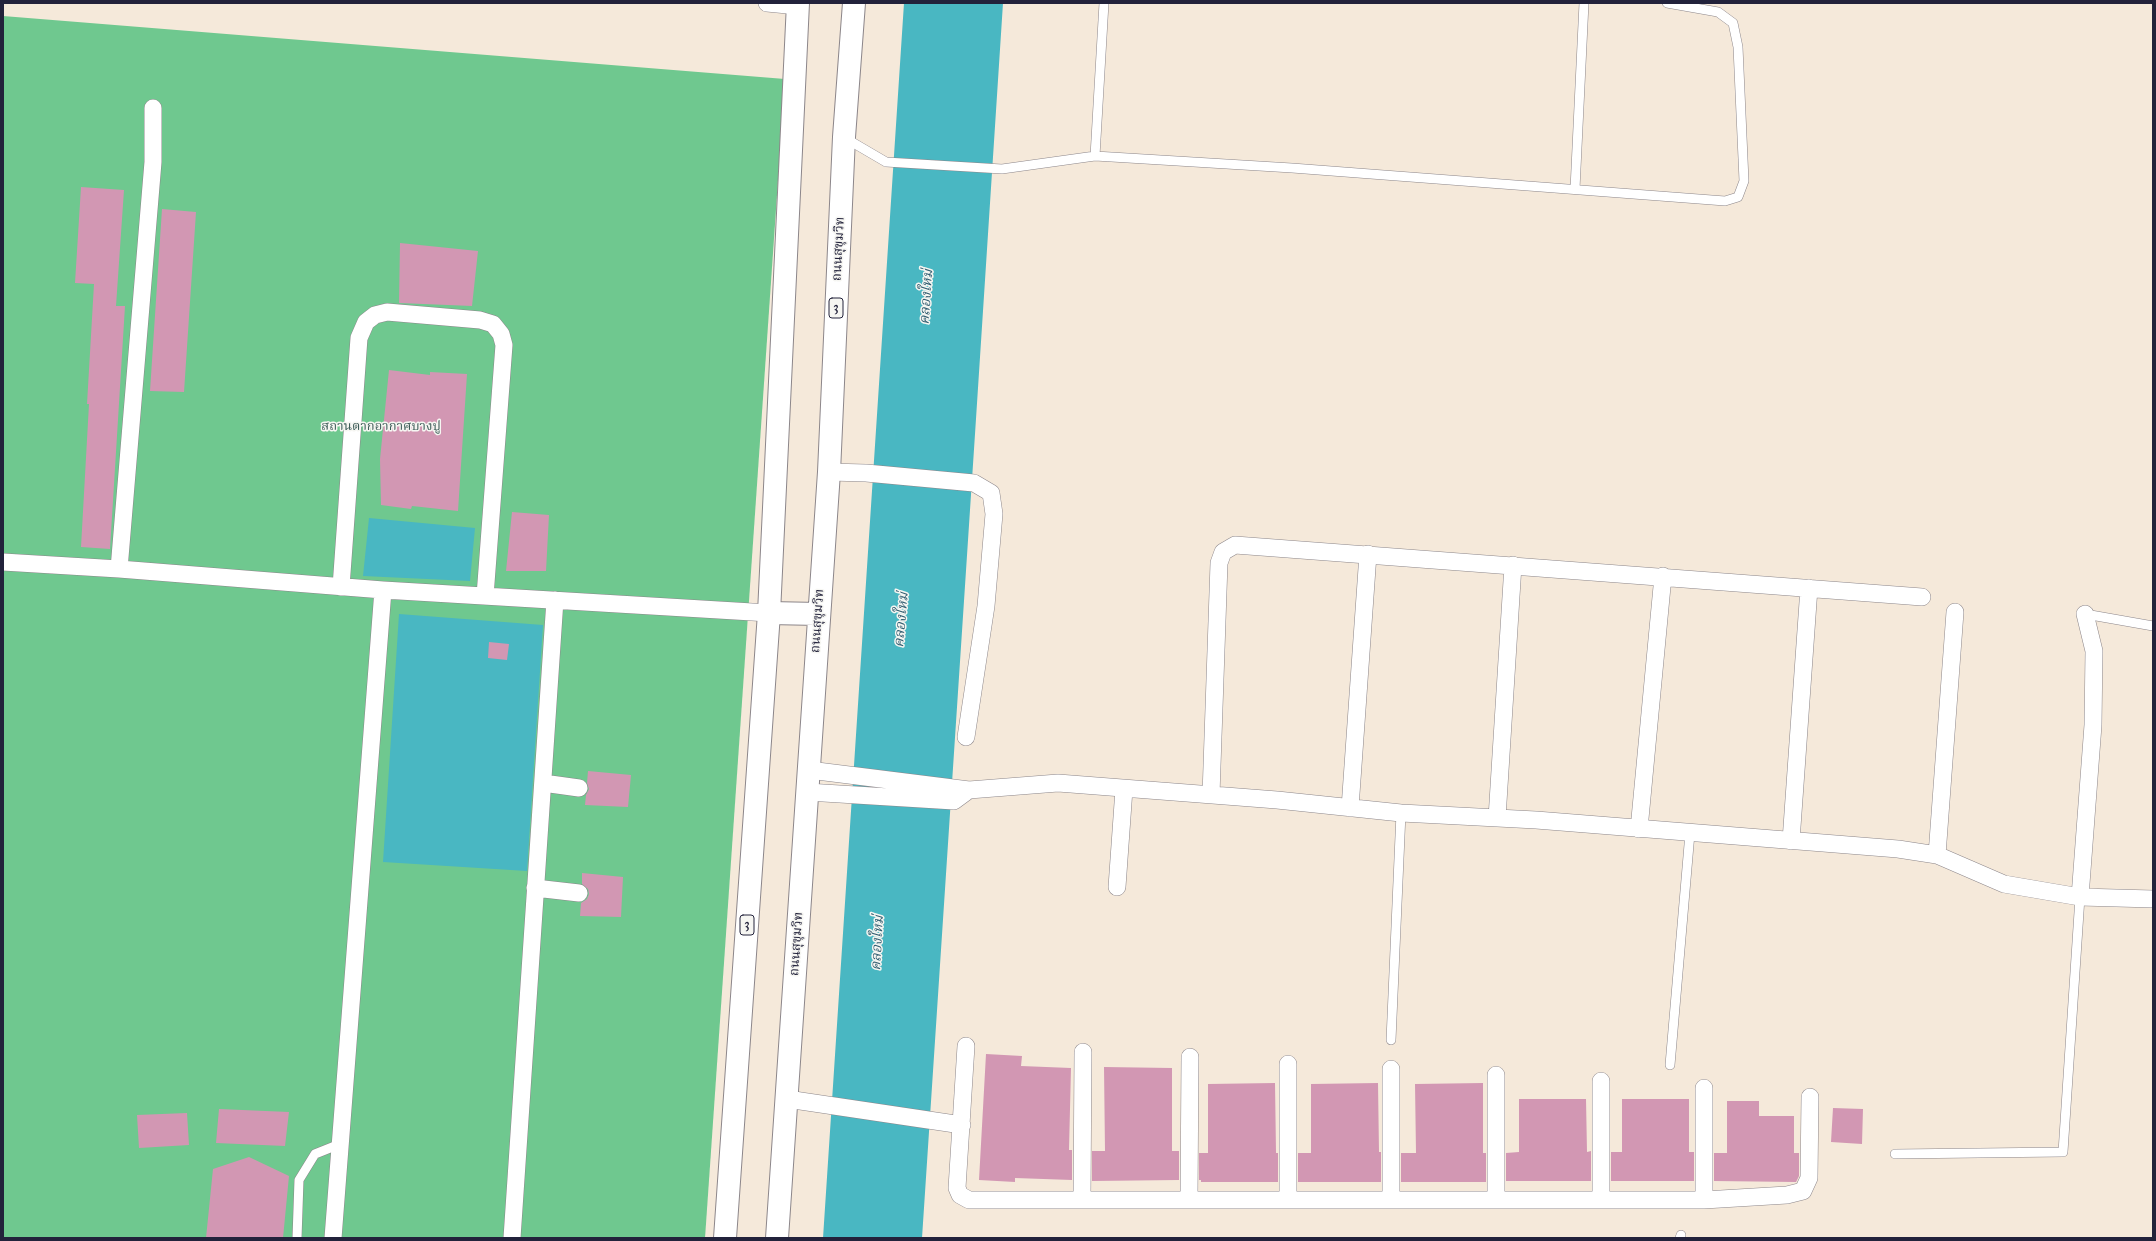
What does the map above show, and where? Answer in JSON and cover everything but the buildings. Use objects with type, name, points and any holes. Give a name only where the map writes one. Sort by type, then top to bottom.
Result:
[{"type":"highway","name":"ถนนสุขุมวิท","points":[[777,1238],[829,472],[844,137],[854,3]]},
{"type":"highway","name":"3","points":[[725,1238],[769,613],[798,5]]},
{"type":"highway","points":[[769,613],[819,614]]},
{"type":"street","points":[[767,3],[798,5]]},
{"type":"street","points":[[119,569],[152,162],[153,108]]},
{"type":"street","points":[[341,587],[359,338],[366,322],[375,315],[387,312],[480,320],[493,324],[501,334],[504,345],[485,596]]},
{"type":"street","points":[[829,472],[866,473],[974,483],[991,493],[994,514],[986,606],[966,737]]},
{"type":"street","points":[[1211,795],[1220,563],[1223,552],[1235,545],[1664,576],[1922,597]]},
{"type":"street","points":[[1350,808],[1368,554]]},
{"type":"street","points":[[3,562],[119,569],[383,590],[769,613]]},
{"type":"street","points":[[1497,818],[1512,565]]},
{"type":"street","points":[[1639,829],[1664,576]]},
{"type":"street","points":[[1791,841],[1809,588]]},
{"type":"street","points":[[333,1238],[383,590]]},
{"type":"street","points":[[512,1238],[555,600]]},
{"type":"street","points":[[1937,856],[1955,612]]},
{"type":"street","points":[[2080,897],[2093,725],[2094,651],[2086,614]]},
{"type":"street","points":[[808,770],[842,772],[960,793]]},
{"type":"street","points":[[543,783],[579,788]]},
{"type":"street","points":[[807,792],[840,794],[960,793],[1058,783],[1211,795],[1401,813],[1497,818],[1898,849],[1937,856],[2004,884],[2080,897],[2153,899]]},
{"type":"street","points":[[1117,887],[1124,789]]},
{"type":"street","points":[[535,888],[579,893]]},
{"type":"street","points":[[966,1046],[957,1188],[960,1195],[969,1200],[1704,1200],[1787,1195],[1803,1191],[1809,1178],[1810,1097]]},
{"type":"street","points":[[1082,1200],[1084,1052]]},
{"type":"street","points":[[1189,1200],[1190,1057]]},
{"type":"street","points":[[1288,1064],[1288,1200]]},
{"type":"street","points":[[1391,1069],[1391,1200]]},
{"type":"street","points":[[1496,1075],[1496,1200]]},
{"type":"street","points":[[1601,1081],[1602,1200]]},
{"type":"street","points":[[1704,1088],[1704,1200]]},
{"type":"street","points":[[787,1099],[829,1104],[962,1125]]},
{"type":"lane","points":[[1094,156],[1104,3]]},
{"type":"lane","points":[[1575,189],[1584,3]]},
{"type":"lane","points":[[844,137],[886,162],[1002,168],[1094,156],[1292,168],[1725,201],[1738,197],[1744,181],[1738,47],[1733,23],[1718,12],[1667,3]]},
{"type":"lane","points":[[2086,614],[2153,626]]},
{"type":"lane","points":[[1391,1040],[1401,813]]},
{"type":"lane","points":[[1670,1065],[1690,833]]},
{"type":"lane","points":[[1895,1154],[2063,1152],[2080,897]]},
{"type":"lane","points":[[297,1238],[299,1180],[315,1154],[340,1144]]},
{"type":"green space","name":"สถานตากอากาศบางปู","points":[[3,16],[785,79],[705,1238],[3,1238]]},
{"type":"water","name":"คลองใหม่","points":[[904,3],[1003,3],[975,434],[922,1238],[823,1238]]},
{"type":"water","points":[[369,518],[475,528],[470,581],[363,576]]},
{"type":"water","points":[[399,614],[543,625],[527,871],[383,862]]}]
